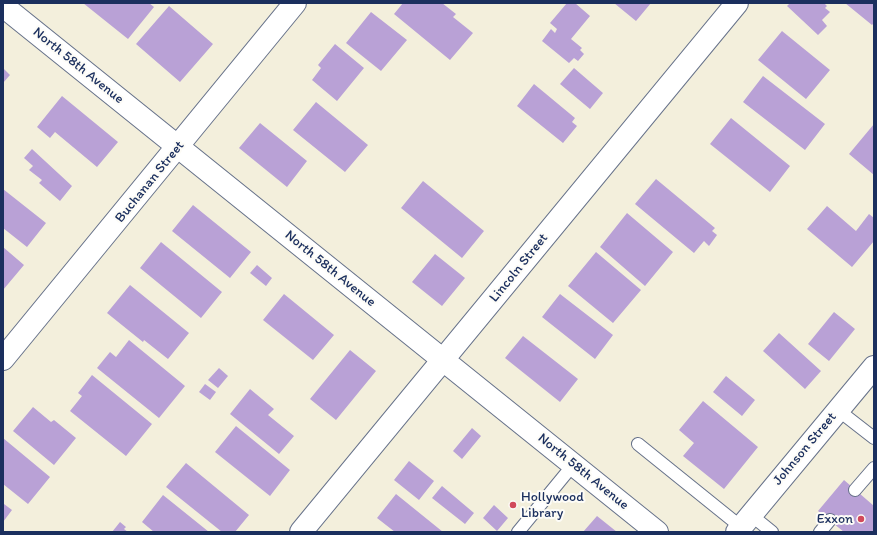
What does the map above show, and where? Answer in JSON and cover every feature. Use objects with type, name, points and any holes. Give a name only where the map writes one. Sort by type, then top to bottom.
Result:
[{"type":"street","name":"Buchanan Street","points":[[3,359],[295,3]]},
{"type":"street","name":"Lincoln Street","points":[[301,532],[737,3]]},
{"type":"street","name":"North 58th Avenue","points":[[3,6],[657,532]]},
{"type":"street","name":"Johnson Street","points":[[743,525],[874,366]]},
{"type":"lane","points":[[838,410],[874,438]]},
{"type":"lane","points":[[638,444],[743,525],[772,532]]},
{"type":"lane","points":[[518,532],[573,465]]},
{"type":"lane","points":[[855,490],[874,468]]},
{"type":"lane","points":[[820,532],[830,520]]},
{"type":"building","points":[[83,3],[149,3],[154,7],[128,39]]},
{"type":"building","points":[[403,3],[442,3],[456,14],[453,17],[473,33],[450,60],[394,14]]},
{"type":"building","points":[[567,3],[575,3],[590,16],[571,39],[582,48],[580,50],[584,54],[578,61],[574,58],[569,63],[542,41],[551,29],[555,33],[557,29],[550,23]]},
{"type":"building","points":[[614,3],[651,3],[636,21]]},
{"type":"building","points":[[790,3],[824,3],[827,6],[825,8],[830,12],[822,20],[827,26],[818,35],[787,6]]},
{"type":"building","points":[[845,3],[874,3],[874,23],[872,25]]},
{"type":"building","points":[[169,6],[213,44],[180,82],[136,44]]},
{"type":"building","points":[[371,12],[407,40],[381,71],[346,43]]},
{"type":"building","points":[[782,31],[830,70],[806,99],[758,60]]},
{"type":"building","points":[[335,44],[364,68],[337,101],[312,80],[321,68],[318,65]]},
{"type":"building","points":[[3,68],[10,75],[3,83]]},
{"type":"building","points":[[574,68],[603,93],[590,109],[560,84]]},
{"type":"building","points":[[763,76],[825,124],[805,150],[743,102]]},
{"type":"building","points":[[534,84],[575,118],[572,122],[577,126],[563,143],[517,106]]},
{"type":"building","points":[[62,96],[118,142],[97,167],[55,132],[50,138],[37,127]]},
{"type":"building","points":[[316,102],[368,145],[345,172],[293,130]]},
{"type":"building","points":[[731,118],[790,166],[770,192],[710,144]]},
{"type":"building","points":[[260,123],[307,161],[287,187],[239,148]]},
{"type":"building","points":[[874,124],[874,175],[849,154]]},
{"type":"building","points":[[32,149],[72,186],[60,201],[39,183],[42,180],[29,170],[33,166],[24,158]]},
{"type":"building","points":[[656,179],[715,228],[712,231],[717,235],[709,246],[704,241],[694,253],[635,204]]},
{"type":"building","points":[[423,181],[484,231],[462,258],[401,208]]},
{"type":"building","points":[[3,189],[46,223],[27,247],[3,228]]},
{"type":"building","points":[[193,205],[251,252],[230,278],[172,231]]},
{"type":"building","points":[[827,206],[856,231],[869,214],[874,218],[874,241],[852,267],[807,229]]},
{"type":"building","points":[[627,213],[673,252],[645,286],[600,247]]},
{"type":"building","points":[[161,242],[222,292],[201,318],[140,268]]},
{"type":"building","points":[[3,247],[24,265],[3,290]]},
{"type":"building","points":[[596,252],[641,290],[613,323],[568,286]]},
{"type":"building","points":[[435,254],[465,278],[442,306],[412,282]]},
{"type":"building","points":[[257,265],[272,278],[266,286],[250,273]]},
{"type":"building","points":[[130,285],[189,333],[168,359],[144,340],[143,342],[107,313]]},
{"type":"building","points":[[284,294],[334,335],[313,360],[263,320]]},
{"type":"building","points":[[560,294],[613,335],[595,359],[542,317]]},
{"type":"building","points":[[834,312],[855,329],[829,361],[808,344]]},
{"type":"building","points":[[779,333],[821,371],[805,389],[763,351]]},
{"type":"building","points":[[523,336],[578,379],[560,402],[505,358]]},
{"type":"building","points":[[129,340],[185,386],[159,418],[97,368],[110,352],[116,357]]},
{"type":"building","points":[[350,350],[376,371],[336,420],[310,399]]},
{"type":"building","points":[[219,368],[228,376],[218,388],[208,380]]},
{"type":"building","points":[[92,375],[152,424],[126,456],[70,411],[82,396],[78,393]]},
{"type":"building","points":[[726,376],[755,400],[742,416],[713,392]]},
{"type":"building","points":[[205,384],[216,392],[210,400],[199,392]]},
{"type":"building","points":[[250,389],[274,409],[268,415],[294,436],[279,454],[230,414]]},
{"type":"building","points":[[703,401],[758,447],[724,489],[683,456],[694,443],[679,430]]},
{"type":"building","points":[[33,407],[51,422],[54,420],[76,438],[54,465],[13,431]]},
{"type":"building","points":[[236,426],[290,470],[270,496],[215,452]]},
{"type":"building","points":[[472,428],[481,436],[462,459],[453,451]]},
{"type":"building","points":[[3,438],[50,477],[28,504],[3,484]]},
{"type":"building","points":[[409,461],[434,481],[419,500],[394,480]]},
{"type":"building","points":[[186,463],[249,515],[235,532],[222,532],[166,487]]},
{"type":"building","points":[[844,480],[874,506],[874,532],[844,532],[818,511]]},
{"type":"building","points":[[442,486],[474,513],[465,524],[432,498]]},
{"type":"building","points":[[396,494],[443,532],[395,532],[377,518]]},
{"type":"building","points":[[163,495],[209,532],[154,532],[142,522]]},
{"type":"building","points":[[4,504],[12,510],[3,522],[3,506]]},
{"type":"building","points":[[494,505],[508,518],[497,531],[483,518]]},
{"type":"building","points":[[597,516],[617,532],[583,532]]},
{"type":"building","points":[[120,522],[126,527],[124,529],[128,532],[112,532]]},
{"type":"place","name":"Hollywood Library","points":[[513,505]]},
{"type":"place","name":"Exxon","points":[[861,519]]}]
